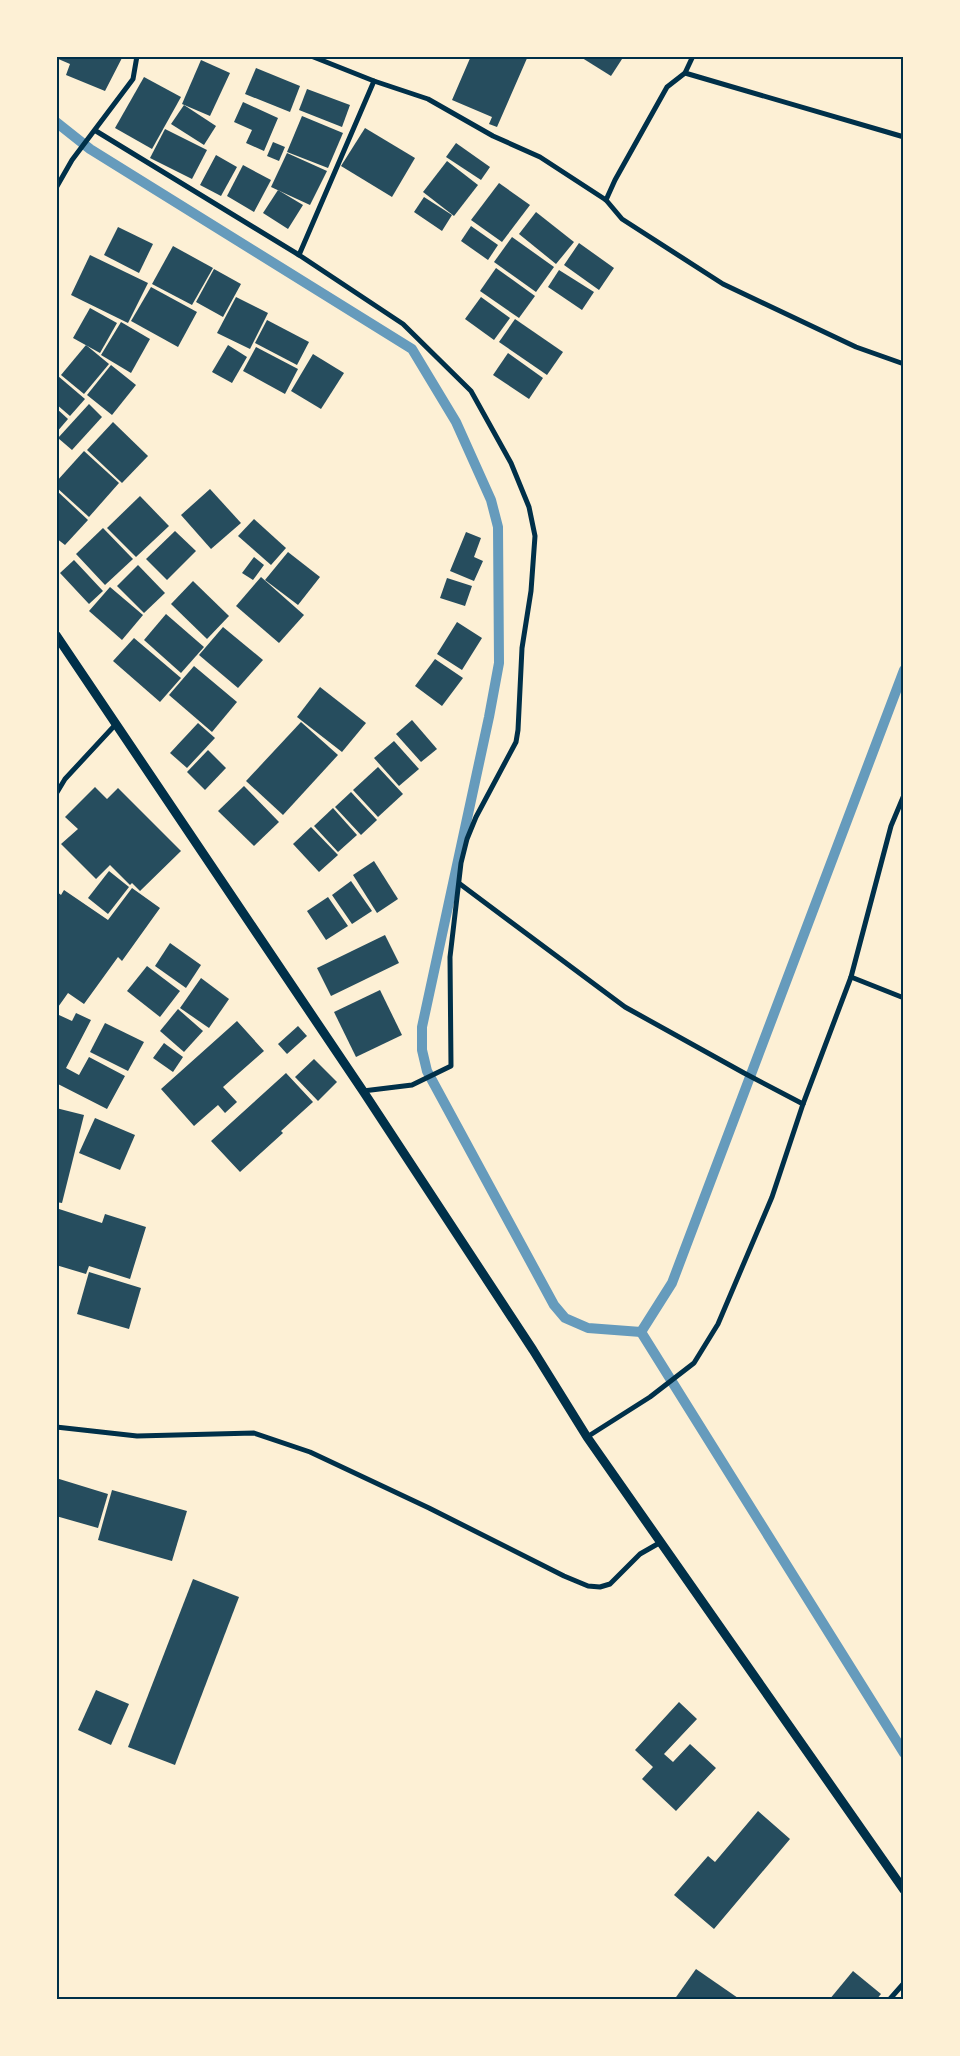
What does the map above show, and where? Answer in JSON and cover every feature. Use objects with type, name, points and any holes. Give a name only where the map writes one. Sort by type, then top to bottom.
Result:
[{"type":"street","points":[[56,188],[72,160],[96,131],[133,79],[137,56]]},
{"type":"street","points":[[311,56],[374,81],[428,99],[493,136],[540,157],[606,200],[622,219],[723,284],[856,347],[904,364]]},
{"type":"street","points":[[606,200],[615,180],[667,87],[685,73],[693,56]]},
{"type":"street","points":[[685,73],[904,137]]},
{"type":"street","points":[[299,255],[374,81]]},
{"type":"street","points":[[96,131],[299,255],[403,324],[471,391],[511,463],[529,507],[535,536],[534,558],[531,592],[522,648],[518,730],[516,742],[476,817],[461,863],[450,957],[451,1066],[412,1085],[363,1092]]},
{"type":"street","points":[[56,635],[363,1092],[533,1350],[587,1437],[904,1890]]},
{"type":"street","points":[[56,794],[65,779],[116,724]]},
{"type":"street","points":[[587,1437],[650,1397],[694,1363],[718,1324],[772,1197],[803,1104],[851,977],[891,826],[904,795]]},
{"type":"street","points":[[460,884],[625,1007],[744,1074],[803,1104]]},
{"type":"street","points":[[851,977],[904,998]]},
{"type":"street","points":[[56,1427],[137,1436],[254,1434],[310,1452],[430,1508],[564,1576],[588,1586],[600,1587],[610,1584],[640,1554],[661,1542]]},
{"type":"street","points":[[889,2000],[904,1983]]},
{"type":"building","points":[[56,56],[123,56],[105,91],[66,75],[70,64],[56,58]]},
{"type":"building","points":[[471,56],[528,56],[497,127],[489,124],[492,117],[452,100]]},
{"type":"building","points":[[579,56],[624,56],[611,76]]},
{"type":"building","points":[[201,60],[230,73],[210,116],[182,104]]},
{"type":"building","points":[[256,68],[300,86],[290,112],[245,94]]},
{"type":"building","points":[[144,77],[181,97],[152,149],[115,128]]},
{"type":"building","points":[[307,89],[350,105],[342,127],[299,110]]},
{"type":"building","points":[[243,102],[278,118],[264,151],[246,143],[252,130],[234,122]]},
{"type":"building","points":[[184,105],[216,126],[204,145],[171,124]]},
{"type":"building","points":[[302,116],[343,133],[328,168],[287,152]]},
{"type":"building","points":[[365,128],[415,158],[392,197],[341,166]]},
{"type":"building","points":[[165,129],[207,150],[192,179],[150,158]]},
{"type":"building","points":[[273,142],[285,147],[279,161],[267,156]]},
{"type":"building","points":[[456,143],[490,167],[481,180],[446,157]]},
{"type":"building","points":[[287,153],[327,171],[310,205],[271,187]]},
{"type":"building","points":[[216,155],[237,167],[221,196],[200,185]]},
{"type":"building","points":[[447,161],[478,185],[454,216],[423,192]]},
{"type":"building","points":[[243,165],[271,180],[254,212],[227,196]]},
{"type":"building","points":[[499,183],[530,205],[502,242],[471,220]]},
{"type":"building","points":[[278,190],[303,205],[288,229],[263,213]]},
{"type":"building","points":[[424,197],[452,215],[442,231],[414,212]]},
{"type":"building","points":[[536,212],[574,242],[556,264],[519,234]]},
{"type":"building","points":[[471,226],[498,245],[488,260],[461,241]]},
{"type":"building","points":[[118,227],[153,244],[139,273],[104,255]]},
{"type":"building","points":[[512,237],[554,267],[536,292],[494,262]]},
{"type":"building","points":[[579,243],[614,268],[599,290],[564,265]]},
{"type":"building","points":[[173,246],[213,268],[192,305],[152,284]]},
{"type":"building","points":[[90,255],[148,283],[128,323],[71,295]]},
{"type":"building","points":[[496,268],[535,296],[519,318],[480,291]]},
{"type":"building","points":[[214,269],[241,284],[223,317],[196,302]]},
{"type":"building","points":[[559,270],[594,292],[582,310],[548,287]]},
{"type":"building","points":[[151,287],[197,312],[178,347],[131,321]]},
{"type":"building","points":[[236,297],[268,313],[250,349],[217,333]]},
{"type":"building","points":[[481,297],[510,318],[494,340],[465,319]]},
{"type":"building","points":[[90,308],[117,323],[100,353],[73,338]]},
{"type":"building","points":[[515,319],[563,352],[547,375],[499,342]]},
{"type":"building","points":[[267,320],[309,342],[297,365],[255,343]]},
{"type":"building","points":[[121,322],[150,339],[131,373],[101,355]]},
{"type":"building","points":[[86,345],[109,364],[84,394],[61,375]]},
{"type":"building","points":[[228,345],[247,357],[232,383],[212,372]]},
{"type":"building","points":[[256,347],[298,369],[285,394],[243,371]]},
{"type":"building","points":[[508,353],[543,378],[529,399],[493,375]]},
{"type":"building","points":[[313,354],[344,373],[321,409],[291,391]]},
{"type":"building","points":[[111,365],[136,385],[112,415],[87,395]]},
{"type":"building","points":[[58,376],[85,399],[70,416],[56,404],[56,378]]},
{"type":"building","points":[[89,404],[102,417],[72,450],[58,438]]},
{"type":"building","points":[[56,408],[68,419],[56,433]]},
{"type":"building","points":[[113,422],[148,456],[122,483],[87,450]]},
{"type":"building","points":[[84,451],[119,483],[89,517],[56,487],[56,482]]},
{"type":"building","points":[[210,489],[241,523],[211,549],[181,515]]},
{"type":"building","points":[[56,490],[88,520],[65,545],[56,538]]},
{"type":"building","points":[[140,496],[169,526],[136,557],[107,528]]},
{"type":"building","points":[[254,519],[286,548],[271,565],[238,536]]},
{"type":"building","points":[[103,528],[133,559],[105,585],[76,554]]},
{"type":"building","points":[[175,531],[196,551],[167,580],[146,559]]},
{"type":"building","points":[[466,532],[481,538],[474,557],[483,561],[474,581],[450,571]]},
{"type":"building","points":[[288,552],[320,577],[298,605],[265,580]]},
{"type":"building","points":[[254,557],[264,565],[253,580],[242,573]]},
{"type":"building","points":[[74,560],[103,591],[89,604],[60,573]]},
{"type":"building","points":[[138,565],[165,593],[144,613],[117,586]]},
{"type":"building","points":[[261,577],[304,615],[279,643],[236,606]]},
{"type":"building","points":[[447,578],[472,586],[465,606],[440,598]]},
{"type":"building","points":[[193,581],[229,616],[207,639],[171,604]]},
{"type":"building","points":[[110,587],[143,615],[122,640],[89,611]]},
{"type":"building","points":[[166,614],[204,647],[181,673],[144,640]]},
{"type":"building","points":[[457,622],[482,638],[462,670],[437,654]]},
{"type":"building","points":[[223,627],[263,660],[238,688],[199,655]]},
{"type":"building","points":[[134,638],[181,678],[160,702],[113,661]]},
{"type":"building","points":[[435,659],[463,678],[442,706],[415,686]]},
{"type":"building","points":[[194,666],[237,702],[212,732],[169,695]]},
{"type":"building","points":[[320,687],[366,723],[342,752],[297,717]]},
{"type":"building","points":[[412,720],[437,749],[421,762],[396,734]]},
{"type":"building","points":[[301,722],[338,755],[283,815],[246,781]]},
{"type":"building","points":[[198,723],[215,738],[187,768],[170,753]]},
{"type":"building","points":[[394,741],[419,769],[399,786],[374,758]]},
{"type":"building","points":[[208,750],[226,768],[205,790],[187,772]]},
{"type":"building","points":[[378,767],[403,794],[378,817],[353,790]]},
{"type":"building","points":[[244,786],[279,822],[254,846],[218,811]]},
{"type":"building","points":[[95,787],[107,799],[118,788],[181,851],[140,891],[132,883],[130,885],[110,865],[96,879],[61,844],[78,829],[65,817]]},
{"type":"building","points":[[351,792],[377,820],[361,835],[335,807]]},
{"type":"building","points":[[333,808],[357,835],[338,852],[314,826]]},
{"type":"building","points":[[311,827],[338,855],[319,872],[293,844]]},
{"type":"building","points":[[374,861],[398,899],[377,913],[353,875]]},
{"type":"building","points":[[109,871],[129,887],[108,914],[88,898]]},
{"type":"building","points":[[351,881],[372,911],[352,924],[332,895]]},
{"type":"building","points":[[132,888],[160,908],[122,961],[118,957],[84,1004],[68,993],[56,1010],[56,891],[61,895],[64,890],[108,920]]},
{"type":"building","points":[[328,897],[348,926],[326,940],[307,911]]},
{"type":"building","points":[[385,935],[399,963],[331,996],[317,968]]},
{"type":"building","points":[[170,943],[201,965],[186,988],[155,966]]},
{"type":"building","points":[[147,966],[180,991],[160,1017],[127,991]]},
{"type":"building","points":[[201,978],[229,999],[209,1028],[180,1008]]},
{"type":"building","points":[[380,990],[402,1035],[356,1057],[334,1012]]},
{"type":"building","points":[[178,1009],[203,1031],[184,1052],[160,1031]]},
{"type":"building","points":[[76,1013],[91,1020],[66,1068],[79,1075],[89,1057],[125,1076],[107,1109],[56,1083],[56,1020],[59,1015],[72,1021]]},
{"type":"building","points":[[237,1021],[264,1051],[223,1087],[237,1102],[225,1113],[218,1105],[194,1126],[161,1089]]},
{"type":"building","points":[[105,1023],[144,1042],[128,1071],[90,1052]]},
{"type":"building","points":[[298,1026],[307,1036],[287,1054],[278,1044]]},
{"type":"building","points":[[164,1043],[183,1057],[173,1072],[153,1058]]},
{"type":"building","points":[[314,1059],[337,1082],[318,1101],[295,1077]]},
{"type":"building","points":[[286,1073],[313,1102],[281,1131],[283,1133],[240,1172],[211,1141]]},
{"type":"building","points":[[56,1108],[84,1115],[62,1203],[56,1202]]},
{"type":"building","points":[[95,1118],[135,1135],[120,1170],[79,1153]]},
{"type":"building","points":[[56,1208],[102,1223],[105,1214],[146,1227],[130,1279],[89,1266],[86,1274],[56,1265]]},
{"type":"building","points":[[89,1272],[141,1288],[129,1329],[77,1314]]},
{"type":"building","points":[[56,1478],[108,1494],[98,1528],[56,1516]]},
{"type":"building","points":[[112,1490],[187,1511],[172,1561],[98,1540]]},
{"type":"building","points":[[193,1579],[239,1597],[175,1765],[128,1747]]},
{"type":"building","points":[[96,1690],[129,1704],[111,1745],[78,1730]]},
{"type":"building","points":[[679,1702],[697,1719],[664,1754],[673,1762],[690,1744],[716,1768],[676,1811],[642,1779],[653,1767],[635,1750]]},
{"type":"building","points":[[758,1811],[790,1839],[714,1929],[674,1895],[708,1856],[715,1862]]},
{"type":"building","points":[[696,1969],[738,1998],[737,2000],[674,2000]]},
{"type":"building","points":[[853,1971],[881,1994],[876,2000],[829,2000]]},
{"type":"waterway","points":[[56,122],[90,149],[412,349],[456,422],[491,500],[498,527],[499,663],[422,1027],[422,1050],[427,1071],[554,1305],[565,1318],[588,1328],[641,1332]]},
{"type":"waterway","points":[[641,1332],[672,1283],[904,670]]},
{"type":"waterway","points":[[641,1332],[904,1753]]}]
